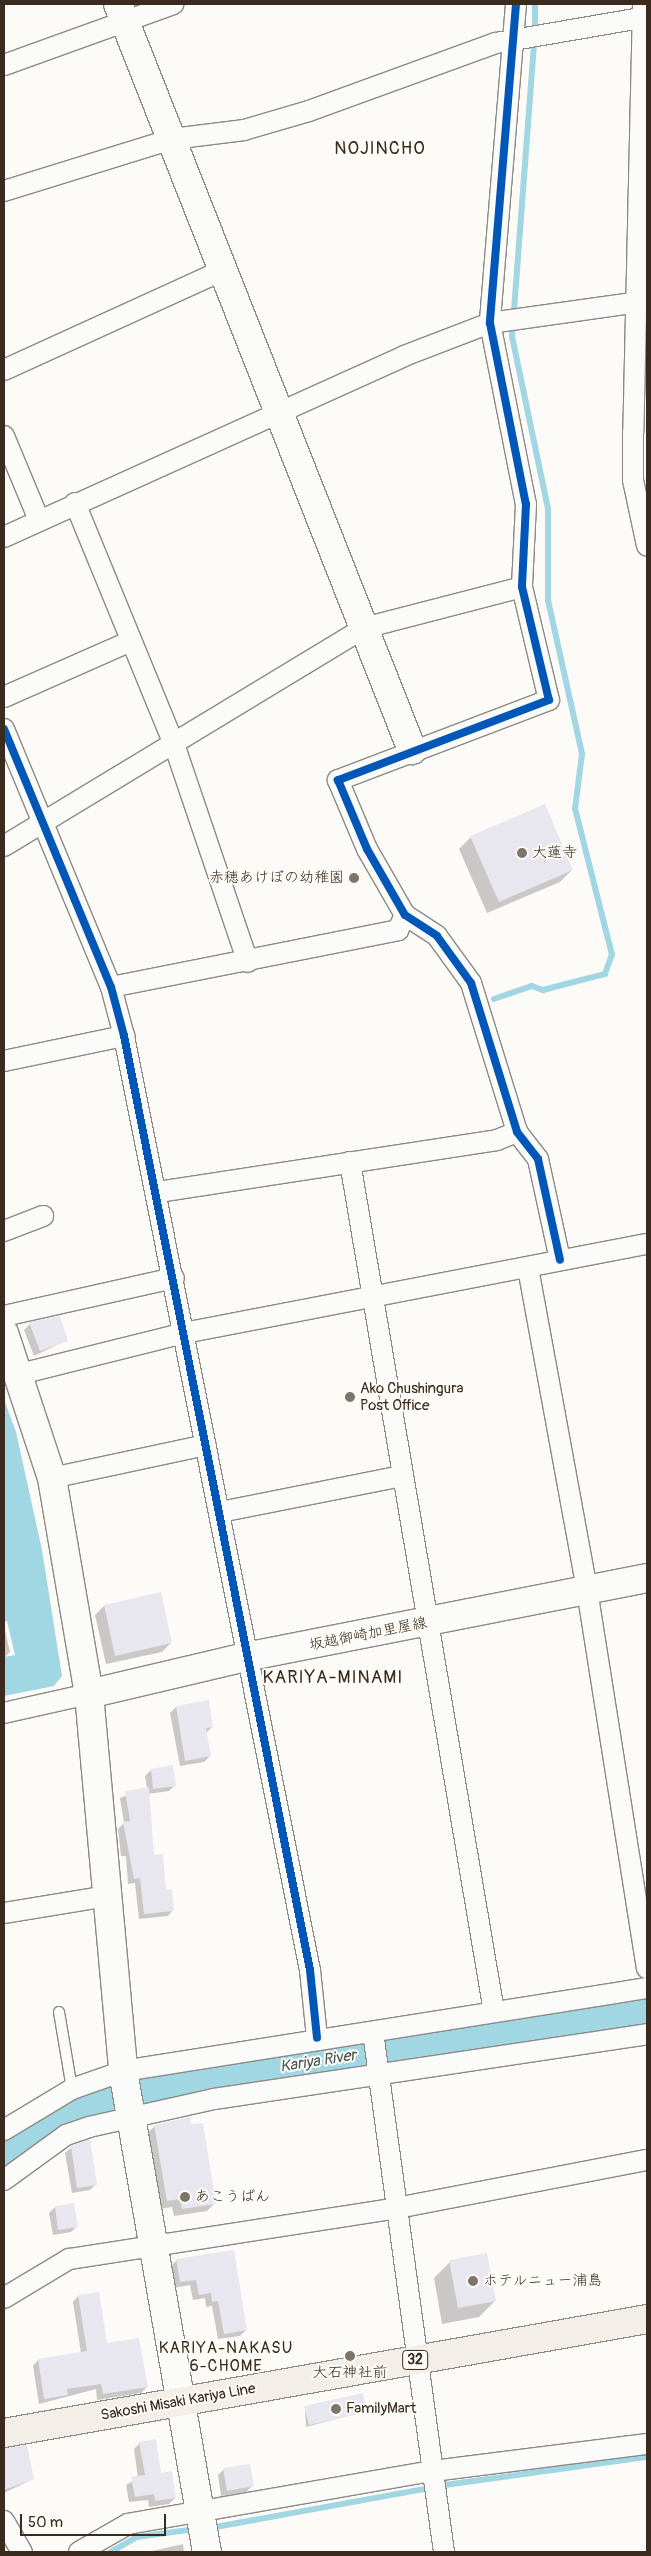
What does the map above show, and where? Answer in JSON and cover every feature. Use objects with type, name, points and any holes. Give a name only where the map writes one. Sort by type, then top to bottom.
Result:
[{"type":"main road","name":"Sakoshi Misaki Kariya Line","points":[[4,2433],[647,2319]]},
{"type":"street","points":[[4,65],[122,14],[173,4]]},
{"type":"street","points":[[516,4],[515,41],[490,322],[526,504],[522,587],[549,700],[412,750],[338,780],[368,849],[405,915],[437,936],[471,983],[517,1132],[538,1159],[560,1260]]},
{"type":"street","points":[[4,191],[172,139],[244,130],[496,43],[515,41],[644,13],[640,302],[633,480],[647,546]]},
{"type":"street","points":[[122,14],[412,750]]},
{"type":"street","points":[[4,370],[223,270]]},
{"type":"street","points":[[4,537],[75,503],[490,322],[640,302]]},
{"type":"street","points":[[4,436],[40,520]]},
{"type":"street","points":[[75,503],[174,744],[248,962]]},
{"type":"street","points":[[4,846],[364,628],[522,587]]},
{"type":"street","points":[[4,697],[131,641]]},
{"type":"street","points":[[4,728],[111,987],[124,1036],[158,1192],[206,1445],[250,1656],[310,1970],[316,2038]]},
{"type":"street","points":[[111,987],[248,962],[398,930],[405,915]]},
{"type":"street","points":[[4,1061],[124,1036]]},
{"type":"street","points":[[158,1192],[497,1140],[517,1132]]},
{"type":"street","points":[[350,1162],[401,1476],[494,2012]]},
{"type":"street","points":[[4,1231],[43,1216]]},
{"type":"street","points":[[20,1374],[184,1333],[372,1299],[647,1244]]},
{"type":"street","points":[[528,1268],[587,1590],[647,1968]]},
{"type":"street","points":[[4,1316],[174,1278]]},
{"type":"street","points":[[4,1333],[20,1374],[52,1478],[89,1694],[124,2074],[203,2529]]},
{"type":"street","points":[[52,1478],[206,1445]]},
{"type":"street","points":[[220,1512],[401,1476]]},
{"type":"street","name":"坂越御崎加里屋線","points":[[89,1694],[250,1656],[647,1578]]},
{"type":"street","points":[[4,1713],[89,1694]]},
{"type":"street","points":[[4,1913],[108,1896]]},
{"type":"street","points":[[4,2130],[72,2089],[124,2074],[316,2038],[373,2032],[647,1988]]},
{"type":"street","points":[[373,2032],[416,2359],[444,2552]]},
{"type":"street","points":[[4,2180],[66,2135],[130,2114],[214,2099],[379,2077],[647,2034]]},
{"type":"street","points":[[4,2298],[69,2259],[153,2248],[397,2208],[647,2160]]},
{"type":"street","points":[[79,2552],[128,2524],[203,2529],[433,2471],[647,2444]]},
{"type":"street","points":[[4,2521],[22,2552]]},
{"type":"lane","points":[[59,2012],[72,2089]]},
{"type":"water","points":[[4,1399],[16,1432],[42,1550],[62,1676],[54,1686],[4,1696],[4,1657],[15,1655],[7,1621],[4,1622]]},
{"type":"building","name":"大蓮寺","points":[[545,804],[573,870],[499,902],[470,836]]},
{"type":"building","points":[[60,1316],[68,1341],[40,1351],[29,1322]]},
{"type":"building","points":[[161,1592],[172,1643],[115,1656],[104,1605]]},
{"type":"building","points":[[209,1700],[213,1727],[206,1728],[211,1756],[185,1761],[176,1706]]},
{"type":"building","points":[[173,1765],[176,1786],[153,1789],[151,1769]]},
{"type":"building","points":[[149,1787],[154,1855],[163,1854],[166,1890],[172,1889],[174,1911],[144,1914],[140,1878],[134,1879],[123,1822],[130,1821],[125,1791]]},
{"type":"building","points":[[190,2117],[191,2124],[203,2123],[216,2204],[182,2209],[180,2199],[167,2201],[154,2125]]},
{"type":"building","points":[[90,2139],[97,2185],[77,2188],[71,2146]]},
{"type":"building","points":[[74,2203],[78,2227],[58,2230],[55,2206]]},
{"type":"building","points":[[234,2250],[247,2330],[224,2334],[218,2301],[212,2302],[211,2293],[199,2295],[196,2280],[180,2282],[176,2259]]},
{"type":"building","name":"ホテルニュー浦島","points":[[487,2253],[496,2301],[458,2308],[449,2260]]},
{"type":"building","points":[[99,2292],[107,2343],[139,2338],[148,2387],[103,2394],[101,2384],[67,2389],[68,2395],[44,2399],[38,2359],[87,2351],[78,2295]]},
{"type":"building","name":"FamilyMart","points":[[363,2393],[367,2412],[309,2425],[304,2406]]},
{"type":"building","points":[[156,2439],[161,2473],[172,2471],[176,2498],[155,2501],[154,2494],[135,2497],[131,2477],[145,2475],[139,2442]]},
{"type":"building","points":[[27,2445],[34,2479],[4,2490],[4,2448]]},
{"type":"building","points":[[250,2464],[254,2486],[227,2491],[223,2468]]},
{"type":"waterway","points":[[535,4],[535,32]]},
{"type":"waterway","points":[[494,999],[532,986],[543,990],[605,974],[612,955],[575,809],[582,754],[548,601],[548,509],[512,337],[534,41]]},
{"type":"waterway","name":"Kariya River","points":[[4,2158],[75,2112],[156,2087],[647,2010]]},
{"type":"waterway","points":[[210,2528],[452,2484],[647,2457]]},
{"type":"waterway","points":[[111,2552],[137,2537],[196,2529]]},
{"type":"cycle path","points":[[516,4],[490,323],[526,504],[522,587],[549,700],[338,780],[367,849],[405,915],[437,936],[471,983],[517,1132],[538,1159],[560,1260]]},
{"type":"cycle path","points":[[4,729],[111,987],[124,1036],[310,1970],[317,2038]]},
{"type":"place","name":"大蓮寺","points":[[522,853]]},
{"type":"place","name":"赤穂あけぼの幼稚園","points":[[354,878]]},
{"type":"place","name":"Ako Chushingura Post Office","points":[[350,1397]]},
{"type":"place","name":"あこうぱん","points":[[185,2197]]},
{"type":"place","name":"ホテルニュー浦島","points":[[473,2281]]},
{"type":"place","name":"大石神社前","points":[[350,2356]]},
{"type":"place","name":"FamilyMart","points":[[336,2409]]},
{"type":"district","name":"NOJINCHO","points":[[380,149]]},
{"type":"district","name":"KARIYA-MINAMI","points":[[333,1678]]},
{"type":"district","name":"KARIYA-NAKASU 6-CHOME","points":[[226,2357]]}]
